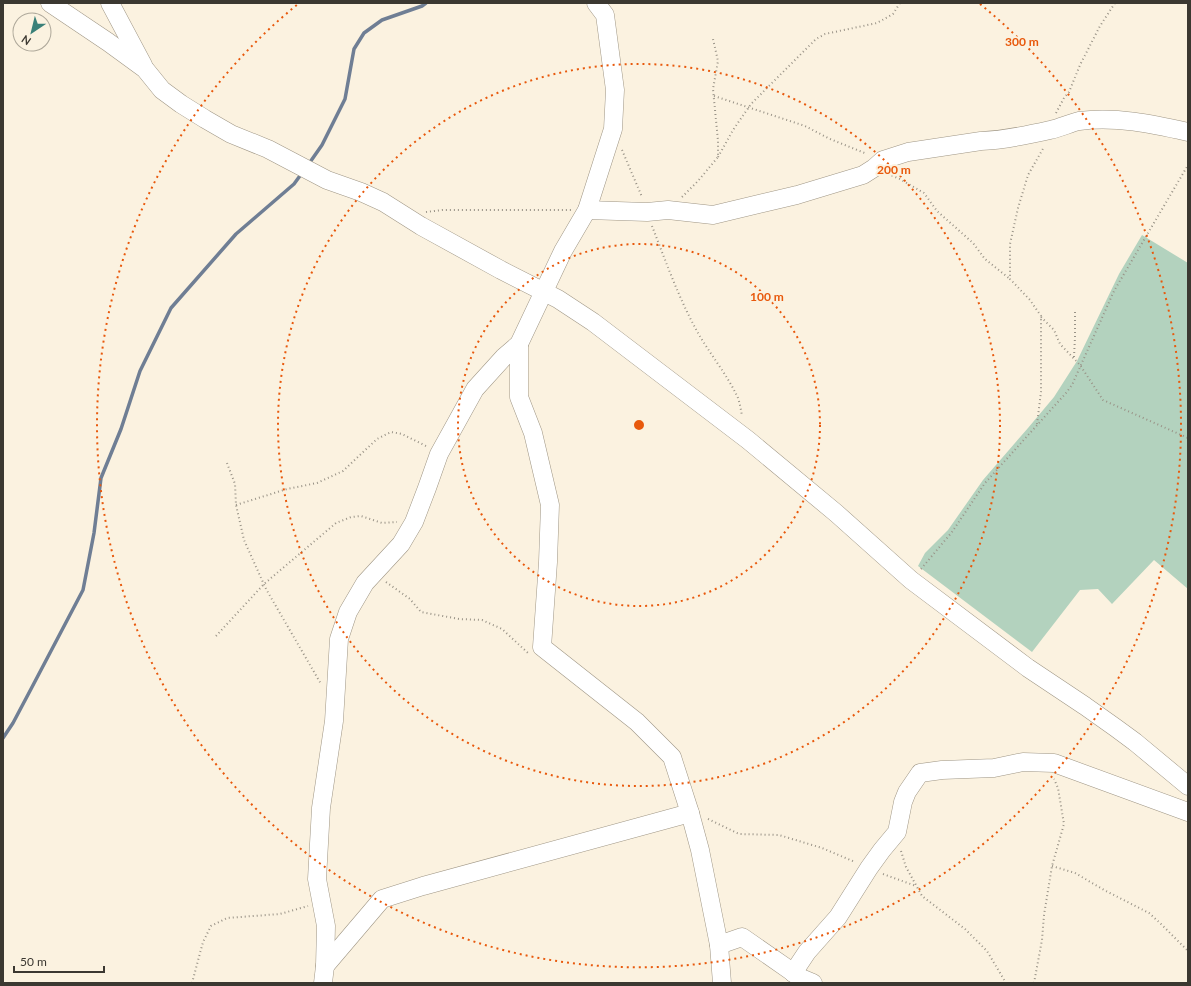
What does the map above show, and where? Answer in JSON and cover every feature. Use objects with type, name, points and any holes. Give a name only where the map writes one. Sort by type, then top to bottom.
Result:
[{"type":"street","points":[[50,3],[145,69]]},
{"type":"street","points":[[110,3],[145,69],[168,95],[231,134],[268,149],[327,180],[361,192],[383,202],[411,220],[501,270],[558,299],[594,322],[748,440],[836,513],[911,580],[1028,668],[1135,742],[1188,786]]},
{"type":"street","points":[[596,3],[605,15],[616,90],[612,129],[587,210],[563,251],[520,344],[519,397],[533,433],[550,505],[548,562],[542,647],[637,722],[672,757],[700,850],[719,944],[722,983]]},
{"type":"street","points":[[587,210],[647,212],[668,210],[713,215],[790,197],[862,175],[874,168],[885,167],[908,152],[1018,137],[1051,130],[1078,122],[1107,119],[1140,122],[1188,132]]},
{"type":"street","points":[[324,974],[326,926],[318,879],[321,808],[334,721],[339,639],[348,612],[365,583],[401,544],[418,514],[439,454],[475,389],[504,357],[520,344]]},
{"type":"street","points":[[793,973],[807,952],[838,917],[869,868],[897,832],[905,797],[920,773],[942,770],[994,768],[1023,762],[1054,763],[1188,812]]},
{"type":"street","points":[[324,974],[382,899],[423,886],[690,813]]},
{"type":"street","points":[[719,944],[742,937],[793,973],[813,983]]},
{"type":"path","points":[[668,210],[698,181],[718,156],[733,130],[749,107],[816,39],[825,34],[877,23],[893,14],[900,3]]},
{"type":"path","points":[[1010,279],[1010,244],[1018,208],[1028,175],[1044,146],[1058,108],[1069,92],[1080,65],[1100,26],[1114,3]]},
{"type":"path","points":[[713,39],[718,61],[713,89],[718,156]]},
{"type":"path","points":[[714,96],[805,126],[885,167],[900,179],[924,193],[937,211],[974,243],[985,260],[1010,279],[1030,300],[1041,316],[1054,330],[1060,344],[1074,357],[1104,400],[1188,438]]},
{"type":"path","points":[[612,129],[639,188],[673,282],[697,331],[732,386],[738,400],[742,416]]},
{"type":"path","points":[[911,580],[935,554],[952,532],[985,483],[1066,394],[1072,385],[1114,291],[1188,165]]},
{"type":"path","points":[[411,220],[423,212],[442,210],[587,210]]},
{"type":"path","points":[[1074,357],[1075,311]]},
{"type":"path","points":[[1037,426],[1041,392],[1041,316]]},
{"type":"path","points":[[236,505],[287,489],[317,483],[343,471],[377,439],[391,432],[402,434],[424,444],[439,454]]},
{"type":"path","points":[[228,463],[235,484],[236,505],[244,540],[264,584],[324,688]]},
{"type":"path","points":[[216,636],[264,584],[309,544],[336,523],[351,517],[360,516],[382,523],[396,522],[418,514]]},
{"type":"path","points":[[374,574],[392,585],[410,599],[421,612],[459,619],[482,620],[502,629],[532,656]]},
{"type":"path","points":[[1034,983],[1042,940],[1044,915],[1052,866],[1064,824],[1058,788],[1053,776],[1054,763]]},
{"type":"path","points":[[708,819],[739,834],[778,835],[815,846],[916,886]]},
{"type":"path","points":[[897,832],[899,845],[906,867],[922,896],[965,929],[987,951],[1006,983]]},
{"type":"path","points":[[1052,866],[1075,872],[1106,892],[1149,913],[1160,922],[1188,951]]},
{"type":"path","points":[[192,983],[203,942],[211,926],[227,918],[280,914],[322,904]]},
{"type":"green space","points":[[1142,235],[1188,263],[1188,589],[1154,560],[1112,604],[1098,589],[1080,590],[1032,652],[918,566],[925,553],[948,530],[983,480],[1054,397],[1077,361],[1119,274]]},
{"type":"waterway","points":[[308,165],[322,145],[345,99],[354,49],[364,33],[382,20],[422,6],[426,3]]},
{"type":"waterway","points":[[3,738],[13,723],[83,590],[94,533],[101,478],[121,429],[140,371],[171,308],[236,234],[294,184],[302,173]]}]
